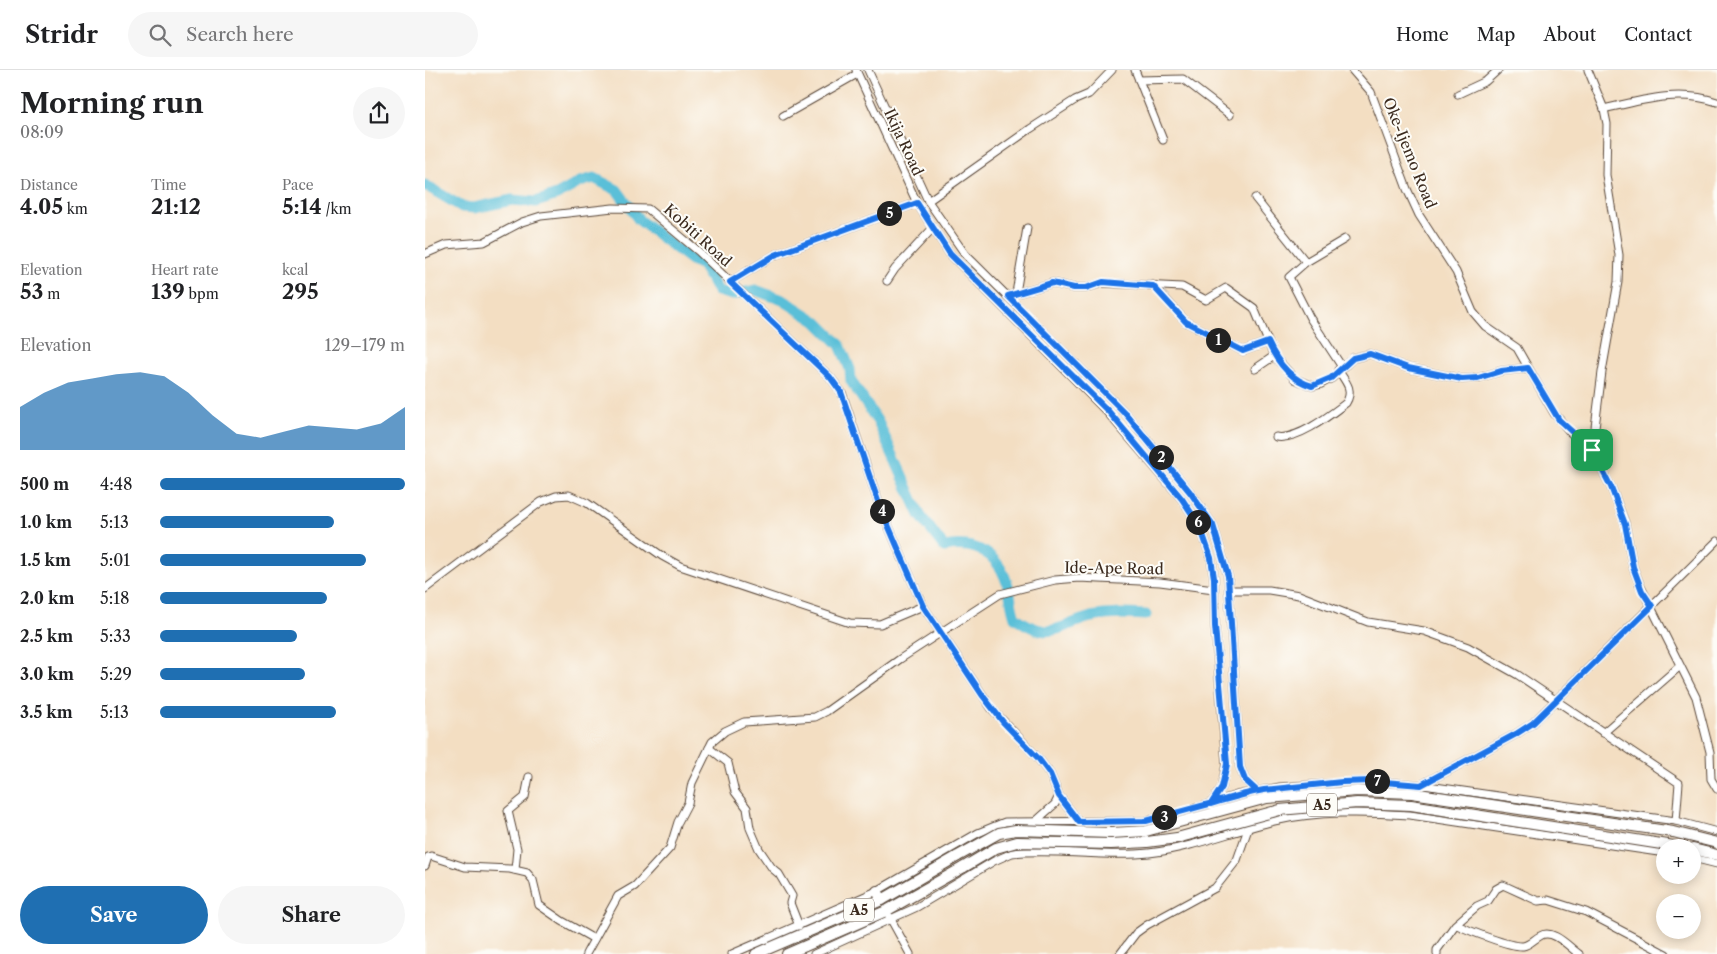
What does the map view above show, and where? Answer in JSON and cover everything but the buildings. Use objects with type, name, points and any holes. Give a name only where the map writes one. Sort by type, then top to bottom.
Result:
[{"type":"highway","name":"A5","points":[[756,954],[959,856],[999,833],[1016,830],[1111,833],[1146,831],[1267,798],[1357,791],[1412,794],[1673,832],[1717,843]]},
{"type":"highway","name":"A5","points":[[787,954],[889,915],[996,848],[1017,842],[1111,844],[1147,842],[1177,838],[1280,810],[1357,803],[1411,805],[1656,843]]},
{"type":"highway","points":[[1701,851],[1717,855]]},
{"type":"street","name":"Ikija Road","points":[[868,70],[928,201],[965,254],[1012,294],[1125,413],[1195,498],[1213,525],[1219,540],[1230,590],[1240,767],[1245,780],[1257,791]]},
{"type":"street","points":[[928,201],[1030,129],[1075,100],[1089,94],[1112,70]]},
{"type":"street","points":[[1135,70],[1163,140]]},
{"type":"street","name":"Oke-Ijemo Road","points":[[1352,70],[1371,92],[1400,172],[1419,215],[1456,272],[1478,320],[1517,348],[1559,420],[1592,450]]},
{"type":"street","points":[[1458,94],[1486,81],[1498,70]]},
{"type":"street","points":[[1588,70],[1604,109],[1608,135],[1606,175],[1619,247],[1619,277],[1601,381],[1592,450],[1611,487],[1625,524],[1633,567],[1642,591],[1652,606],[1696,697],[1710,752],[1711,779],[1717,789]]},
{"type":"street","name":"Ikija Road","points":[[856,72],[917,203],[932,229],[950,254],[1109,412],[1182,499],[1200,526],[1207,542],[1214,589],[1227,764],[1222,787],[1211,804]]},
{"type":"street","points":[[783,116],[856,72]]},
{"type":"street","points":[[1139,80],[1183,79],[1230,115]]},
{"type":"street","points":[[1604,109],[1670,96],[1701,96],[1717,102]]},
{"type":"street","points":[[1255,198],[1306,262]]},
{"type":"street","points":[[730,282],[775,255],[917,203]]},
{"type":"street","name":"Kobiti Road","points":[[425,254],[446,246],[484,242],[522,222],[541,216],[631,208],[648,209],[654,213],[740,291],[830,377],[841,392],[879,504],[923,606],[992,709],[1038,758],[1050,774],[1059,796],[1079,822]]},
{"type":"street","points":[[1027,228],[1012,294],[1052,283],[1074,288],[1086,288],[1103,282],[1182,287],[1206,300],[1222,289],[1229,290],[1254,308],[1274,356],[1295,379],[1312,386],[1321,384],[1353,358],[1370,354],[1408,368],[1462,379],[1478,378],[1501,371],[1528,368]]},
{"type":"street","points":[[887,281],[895,269],[932,229]]},
{"type":"street","points":[[1276,437],[1286,437],[1306,429],[1346,403],[1350,396],[1350,388],[1290,278],[1290,275],[1306,262],[1345,239]]},
{"type":"street","points":[[1153,286],[1186,322],[1215,338],[1243,351],[1268,342]]},
{"type":"street","points":[[1255,369],[1274,356]]},
{"type":"street","points":[[425,589],[541,502],[556,496],[569,496],[587,504],[662,556],[680,566],[850,623],[880,624],[923,606]]},
{"type":"street","points":[[1421,785],[1522,731],[1555,701],[1717,541]]},
{"type":"street","name":"Ide-Ape Road","points":[[586,954],[618,896],[635,886],[670,848],[678,822],[688,803],[692,783],[712,742],[725,731],[744,722],[815,716],[827,711],[970,612],[1000,594],[1013,590],[1079,578],[1160,582],[1214,589]]},
{"type":"street","points":[[1230,590],[1269,590],[1299,594],[1378,625],[1424,631],[1468,647],[1518,676],[1679,783],[1675,820]]},
{"type":"street","points":[[1603,733],[1680,666]]},
{"type":"street","points":[[709,748],[727,763],[735,792],[747,808],[751,828],[759,849],[772,868],[779,874],[792,896],[790,902],[799,926]]},
{"type":"street","points":[[515,870],[517,850],[508,811],[525,797],[529,777]]},
{"type":"street","points":[[732,954],[879,895],[990,827],[1005,822],[1146,821],[1257,791],[1342,782],[1372,781],[1421,785],[1675,820],[1717,832]]},
{"type":"street","points":[[1036,821],[1055,804],[1059,796]]},
{"type":"street","points":[[814,954],[1012,853],[1149,853],[1184,847],[1297,817],[1381,813],[1410,815],[1656,852]]},
{"type":"street","points":[[1177,814],[1184,847]]},
{"type":"street","points":[[1120,954],[1136,933],[1147,925],[1215,888],[1237,860],[1248,829]]},
{"type":"street","points":[[425,866],[428,857],[431,856],[465,867],[515,870],[531,876],[539,905],[594,939]]},
{"type":"street","points":[[1701,860],[1717,864]]},
{"type":"street","points":[[1437,954],[1437,950],[1457,925],[1477,906],[1488,902],[1497,889],[1503,885],[1538,900],[1548,900],[1586,912],[1664,953]]},
{"type":"street","points":[[889,915],[910,954]]},
{"type":"street","points":[[1457,925],[1518,946],[1527,945],[1541,935],[1551,934],[1579,954]]},
{"type":"waterway","points":[[425,185],[462,207],[474,208],[512,200],[536,202],[557,195],[580,182],[594,178],[617,190],[639,220],[691,260],[702,265],[718,291],[732,295],[755,290],[783,300],[816,321],[840,345],[850,369],[851,381],[878,422],[920,515],[944,547],[966,546],[976,548],[992,558],[1004,575],[1015,617],[1027,625],[1045,631],[1061,628],[1091,617],[1119,614],[1146,615]]},
{"type":"route","points":[[1592,450],[1562,424],[1549,406],[1528,368],[1501,371],[1473,379],[1462,379],[1408,368],[1370,354],[1362,354],[1341,367],[1331,378],[1321,384],[1312,386],[1295,379],[1274,356],[1268,342],[1243,351],[1215,338],[1186,322],[1153,286],[1103,282],[1086,288],[1074,288],[1052,283],[1042,284],[1008,296],[1125,413],[1190,492],[1213,525],[1219,540],[1228,576],[1240,767],[1245,780],[1257,791],[1237,795],[1211,804],[1199,808],[1146,821],[1079,822],[1059,796],[1050,774],[1038,758],[992,709],[923,606],[879,504],[841,392],[830,377],[730,282],[775,255],[917,203],[932,229],[950,254],[1109,412],[1193,512],[1200,526],[1207,542],[1214,578],[1215,626],[1227,764],[1225,780],[1216,799],[1211,804],[1237,795],[1294,785],[1372,781],[1421,785],[1533,723],[1652,606],[1642,591],[1633,567],[1625,524],[1611,487],[1592,450]]}]
